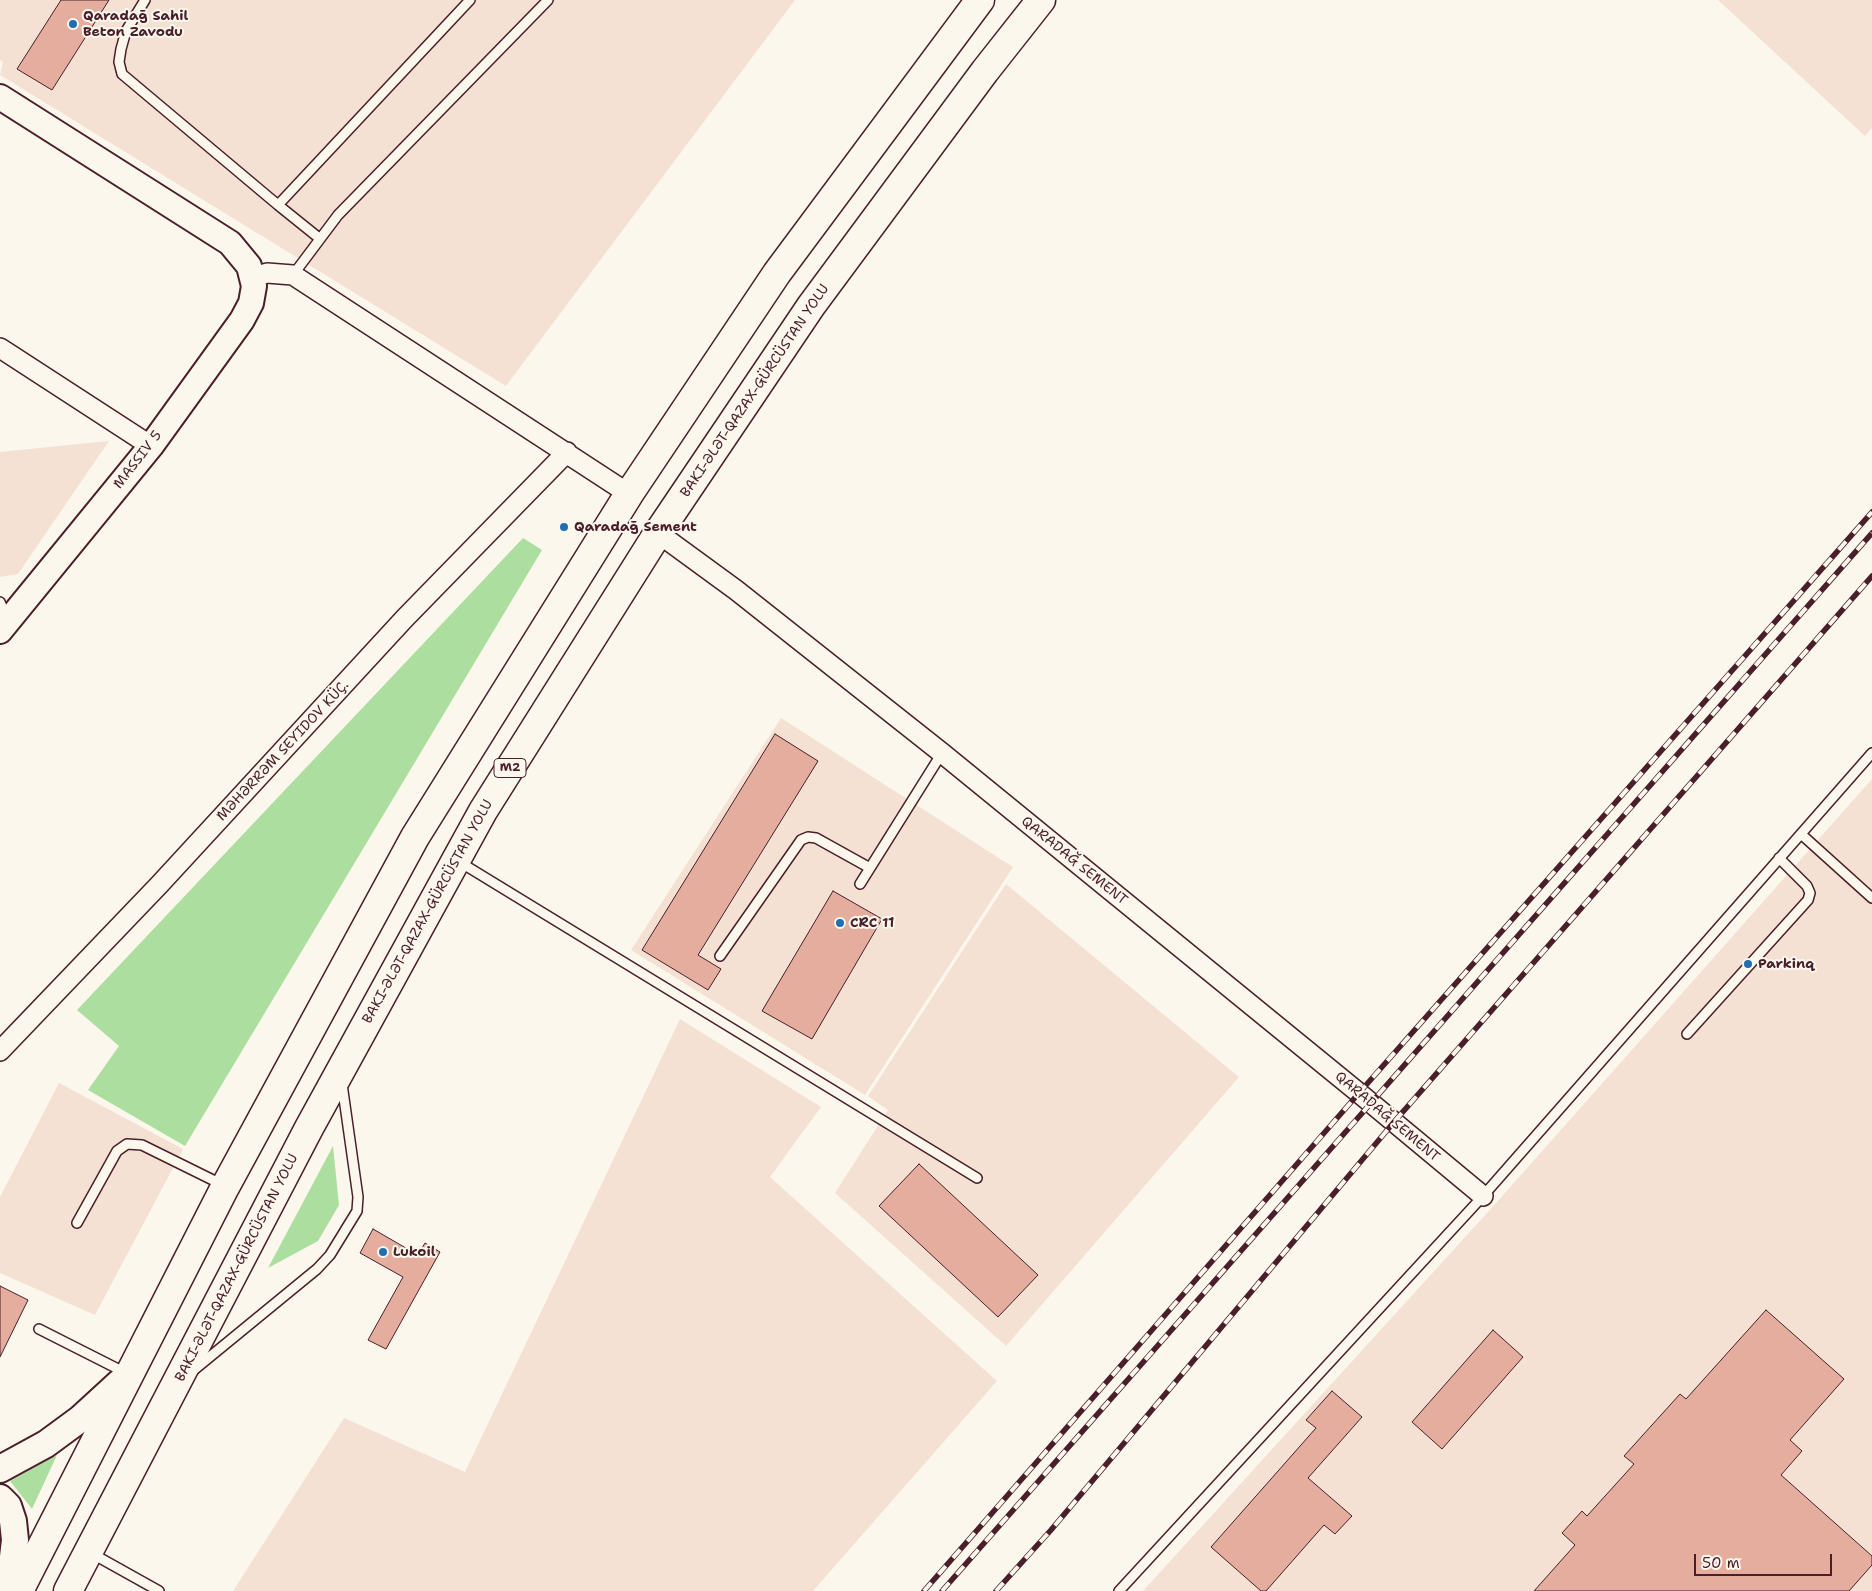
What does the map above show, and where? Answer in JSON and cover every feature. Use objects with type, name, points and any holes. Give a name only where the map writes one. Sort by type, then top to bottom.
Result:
[{"type":"highway","points":[[19,1591],[225,1187],[415,837],[629,494],[777,273],[980,0]]},
{"type":"highway","name":"M2","points":[[68,1591],[340,1072],[488,803],[658,533],[811,306],[980,78],[1041,0]]},
{"type":"main road","points":[[0,1469],[46,1444],[80,1419],[128,1374]]},
{"type":"main road","points":[[0,1498],[8,1506],[14,1521],[15,1540],[9,1591]]},
{"type":"street","points":[[0,97],[230,243],[242,256],[254,277],[267,273],[292,275],[629,494]]},
{"type":"street","name":"MASSIV 5","points":[[3,618],[150,446],[242,320],[251,303],[254,277]]},
{"type":"street","points":[[0,348],[150,446]]},
{"type":"street","name":"MƏHƏRRƏM SEYIDOV KÜÇ.","points":[[0,1051],[159,885],[405,618],[567,452]]},
{"type":"street","name":"QARADAĞ SEMENT","points":[[658,533],[736,590],[942,753],[1359,1093],[1482,1196]]},
{"type":"lane","points":[[145,0],[126,32],[120,50],[119,62],[122,74],[319,238]]},
{"type":"lane","points":[[278,205],[470,0]]},
{"type":"lane","points":[[292,275],[338,215],[548,0]]},
{"type":"lane","points":[[860,884],[942,753]]},
{"type":"lane","points":[[1119,1591],[1482,1196],[1872,753]]},
{"type":"lane","points":[[1801,834],[1871,894]]},
{"type":"lane","points":[[720,956],[801,840],[808,837],[816,838],[870,868]]},
{"type":"lane","points":[[1686,1034],[1808,900],[1810,893],[1808,886],[1779,858]]},
{"type":"lane","points":[[456,859],[977,1178]]},
{"type":"lane","points":[[177,1383],[316,1269],[330,1255],[357,1211],[358,1197],[340,1072]]},
{"type":"lane","points":[[77,1223],[117,1151],[127,1144],[142,1145],[225,1187]]},
{"type":"lane","points":[[39,1329],[128,1374]]},
{"type":"lane","points":[[89,1551],[159,1591]]},
{"type":"shaded area","points":[[0,0],[795,0],[506,386],[0,75],[3,62],[0,60]]},
{"type":"shaded area","points":[[1718,0],[1872,0],[1872,128],[1865,136]]},
{"type":"shaded area","points":[[109,441],[18,574],[0,577],[0,452]]},
{"type":"shaded area","points":[[781,718],[1013,867],[865,1095],[631,950]]},
{"type":"shaded area","points":[[1872,779],[1872,1591],[1143,1591],[1497,1202]]},
{"type":"shaded area","points":[[1006,884],[1239,1077],[1006,1346],[835,1193],[888,1110],[868,1096]]},
{"type":"shaded area","points":[[680,1019],[821,1107],[770,1177],[997,1381],[813,1591],[233,1591],[344,1418],[465,1472]]},
{"type":"shaded area","points":[[59,1083],[183,1149],[95,1315],[0,1273],[0,1197]]},
{"type":"green space","points":[[523,538],[542,550],[185,1146],[88,1090],[119,1046],[77,1010]]},
{"type":"green space","points":[[333,1146],[339,1205],[318,1241],[268,1268]]},
{"type":"green space","points":[[57,1455],[32,1509],[10,1481]]},
{"type":"building","points":[[61,0],[109,0],[52,90],[17,69]]},
{"type":"building","points":[[775,734],[818,761],[698,955],[721,969],[708,990],[642,950]]},
{"type":"building","points":[[833,891],[882,919],[812,1039],[762,1011]]},
{"type":"building","points":[[919,1164],[1038,1275],[998,1317],[879,1206]]},
{"type":"building","points":[[373,1229],[418,1255],[425,1243],[440,1252],[386,1349],[368,1340],[403,1277],[360,1253]]},
{"type":"building","points":[[0,1286],[28,1300],[0,1357]]},
{"type":"building","points":[[1766,1310],[1844,1379],[1790,1440],[1802,1451],[1781,1475],[1872,1556],[1872,1565],[1849,1591],[1534,1591],[1575,1545],[1562,1533],[1582,1511],[1587,1516],[1634,1464],[1624,1456],[1680,1394],[1686,1399]]},
{"type":"building","points":[[1493,1330],[1523,1357],[1442,1449],[1412,1422]]},
{"type":"building","points":[[1332,1391],[1362,1417],[1308,1478],[1352,1516],[1335,1534],[1324,1525],[1266,1591],[1261,1591],[1211,1547],[1316,1428],[1306,1420]]},
{"type":"railway","points":[[924,1591],[1359,1093],[1872,512]]},
{"type":"railway","points":[[942,1591],[1872,533]]},
{"type":"railway","points":[[996,1591],[1051,1530],[1394,1122],[1872,576]]},
{"type":"place","name":"Qaradağ Sahil Beton Zavodu","points":[[73,24]]},
{"type":"place","name":"Qaradağ Sement","points":[[564,527]]},
{"type":"place","name":"CRC 11","points":[[840,923]]},
{"type":"place","name":"Parkinq","points":[[1748,964]]},
{"type":"place","name":"Lukoil","points":[[383,1252]]}]
